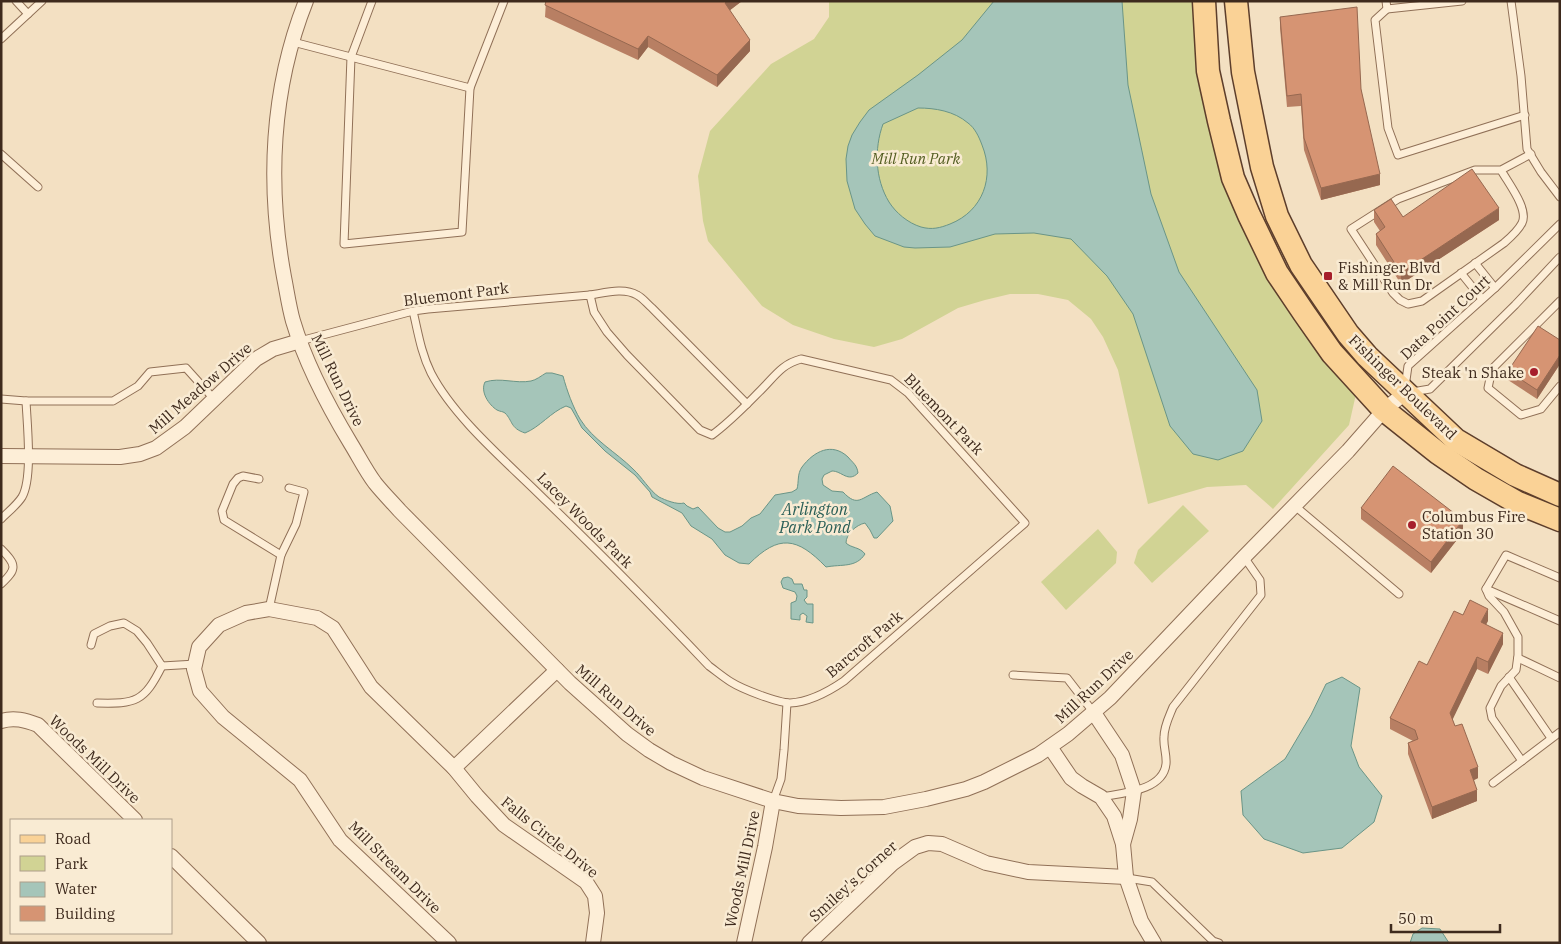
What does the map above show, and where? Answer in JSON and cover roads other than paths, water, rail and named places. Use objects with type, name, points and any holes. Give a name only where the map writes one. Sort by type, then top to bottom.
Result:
[{"type":"main road","name":"Fishinger Boulevard","points":[[1204,1],[1208,71],[1233,178],[1249,216],[1278,273],[1304,313],[1332,353],[1384,410],[1438,453],[1476,479],[1518,503],[1560,520]]},
{"type":"main road","name":"Fishinger Boulevard","points":[[1236,1],[1243,72],[1262,167],[1277,216],[1301,265],[1348,334],[1367,356],[1456,440],[1485,459],[1515,475],[1560,495]]},
{"type":"street","name":"Mill Run Drive","points":[[306,1],[279,97],[273,177],[276,223],[290,309],[314,376],[334,416],[376,483],[400,511],[557,670],[627,734],[649,750],[703,778],[773,801],[798,806],[832,808],[884,807],[942,795],[984,782],[1026,762],[1050,747],[1094,713],[1244,556],[1348,451],[1384,410],[1405,393]]},
{"type":"street","name":"Mill Meadow Drive","points":[[1,456],[120,457],[140,454],[156,448],[185,427],[256,358],[273,349],[300,341]]},
{"type":"street","name":"Mill Stream Drive","points":[[269,609],[246,613],[219,624],[199,647],[194,669],[200,691],[223,717],[300,780],[340,840],[448,943]]},
{"type":"street","name":"Falls Circle Drive","points":[[269,609],[317,618],[333,628],[371,687],[454,768],[504,824],[586,882],[596,896],[593,943]]},
{"type":"street","points":[[454,768],[557,670]]},
{"type":"street","points":[[1094,713],[1122,755],[1134,791],[1130,819],[1123,844]]},
{"type":"street","name":"Woods Mill Drive","points":[[1,721],[13,718],[38,725],[134,819]]},
{"type":"street","points":[[1050,747],[1071,778],[1101,797],[1114,816],[1123,844],[1126,877],[1141,921],[1154,943]]},
{"type":"street","name":"Woods Mill Drive","points":[[744,943],[773,801]]},
{"type":"street","name":"Smiley's Corner","points":[[809,943],[893,863],[915,847],[928,843],[942,844],[986,863],[1028,872],[1126,877]]},
{"type":"street","points":[[172,857],[259,943]]},
{"type":"lane","points":[[16,1],[28,14]]},
{"type":"lane","points":[[1,39],[42,1]]},
{"type":"lane","points":[[372,1],[351,57],[344,244],[462,232],[470,88],[504,1]]},
{"type":"lane","points":[[1462,1],[1386,5],[1375,20],[1388,128],[1398,155],[1525,115]]},
{"type":"lane","points":[[1511,1],[1521,76],[1527,149],[1560,197]]},
{"type":"lane","points":[[293,42],[470,88]]},
{"type":"lane","points":[[1,154],[38,186]]},
{"type":"lane","points":[[1501,170],[1523,208],[1524,217],[1522,224],[1504,243],[1422,301],[1408,304],[1400,300],[1393,293],[1351,229],[1398,199],[1475,170],[1501,170],[1530,154]]},
{"type":"lane","name":"Data Point Court","points":[[1405,393],[1408,366],[1495,288],[1560,224]]},
{"type":"lane","points":[[1405,393],[1430,389],[1515,305],[1560,256]]},
{"type":"lane","points":[[1475,263],[1495,288]]},
{"type":"lane","points":[[1461,273],[1482,300]]},
{"type":"lane","name":"Bluemont Park","points":[[300,341],[428,308],[623,291],[631,292],[652,308],[747,404]]},
{"type":"lane","name":"Bluemont Park","points":[[590,295],[594,312],[606,332],[700,430],[712,434],[727,424],[784,367],[791,362],[801,359],[892,380],[908,393],[1025,524]]},
{"type":"lane","points":[[1560,301],[1492,369],[1488,388],[1521,415],[1541,410],[1560,386]]},
{"type":"lane","name":"Lacey Woods Park","points":[[413,311],[424,358],[431,374],[445,395],[483,438],[589,542],[709,666],[732,683],[787,703]]},
{"type":"lane","points":[[1,399],[26,401],[113,401],[138,386],[150,372],[186,368],[214,399]]},
{"type":"lane","points":[[1,519],[23,496],[28,456],[26,401]]},
{"type":"lane","points":[[259,480],[244,476],[238,478],[233,484],[222,511],[224,520],[281,555]]},
{"type":"lane","points":[[269,609],[281,555],[296,524],[304,492],[289,488]]},
{"type":"lane","points":[[1295,506],[1399,594]]},
{"type":"lane","name":"Barcroft Park","points":[[787,703],[816,697],[844,681],[1025,524]]},
{"type":"lane","points":[[1,549],[11,559],[14,568],[11,575],[1,584]]},
{"type":"lane","points":[[1486,589],[1506,555],[1560,578]]},
{"type":"lane","points":[[1101,797],[1134,791],[1153,785],[1162,774],[1166,765],[1164,736],[1167,721],[1173,707],[1261,594],[1260,580],[1244,556]]},
{"type":"lane","points":[[1486,589],[1560,621]]},
{"type":"lane","points":[[1486,589],[1489,596],[1504,612],[1518,637],[1516,670],[1501,686],[1490,708],[1492,718],[1522,761]]},
{"type":"lane","points":[[91,645],[94,634],[110,626],[124,623],[137,631],[162,666]]},
{"type":"lane","points":[[1518,658],[1560,678]]},
{"type":"lane","points":[[162,666],[196,664]]},
{"type":"lane","points":[[97,703],[124,704],[136,700],[151,687],[162,666]]},
{"type":"lane","points":[[1013,675],[1066,678],[1094,713]]},
{"type":"lane","points":[[1509,677],[1551,738]]},
{"type":"lane","points":[[773,801],[781,779],[787,703]]},
{"type":"lane","points":[[1493,783],[1560,732]]},
{"type":"lane","points":[[1126,877],[1152,882],[1213,941],[1219,943]]},
{"type":"water","points":[[994,1],[1122,1],[1128,85],[1151,194],[1179,272],[1257,390],[1262,421],[1243,451],[1218,460],[1193,454],[1170,426],[1133,314],[1107,276],[1071,239],[1034,233],[995,234],[950,247],[915,248],[904,247],[875,236],[865,224],[855,209],[847,181],[846,159],[852,135],[869,110],[918,75],[962,40]],"holes":[[[918,108],[951,113],[963,119],[976,133],[986,157],[986,181],[978,202],[971,211],[961,218],[939,227],[921,227],[911,223],[895,210],[884,193],[877,164],[878,144],[883,124]]]},
{"type":"water","name":"Arlington Park Pond","points":[[546,373],[563,376],[568,393],[585,426],[598,440],[633,469],[655,494],[671,502],[684,503],[693,509],[698,507],[718,528],[725,532],[730,532],[742,526],[751,518],[760,514],[775,495],[792,492],[797,489],[802,467],[818,453],[830,449],[842,452],[848,457],[856,466],[858,473],[848,477],[832,471],[824,475],[822,479],[823,485],[832,491],[843,492],[848,497],[856,500],[877,492],[890,506],[893,521],[877,538],[874,538],[865,523],[852,530],[846,543],[865,554],[857,562],[848,565],[826,567],[806,550],[788,543],[770,548],[749,564],[739,563],[725,555],[712,539],[691,526],[682,513],[652,497],[635,475],[605,451],[582,428],[571,408],[566,406],[525,433],[514,427],[505,413],[494,408],[484,394],[485,382],[496,380],[531,381]]},
{"type":"water","points":[[788,577],[792,579],[794,584],[802,584],[804,590],[807,590],[807,597],[804,600],[807,604],[813,604],[813,623],[806,622],[807,616],[803,613],[800,615],[800,620],[791,619],[791,603],[796,601],[797,596],[795,592],[783,588],[781,582],[783,578]]},
{"type":"water","points":[[1342,677],[1360,688],[1351,746],[1359,767],[1382,796],[1374,822],[1342,848],[1303,853],[1264,839],[1243,815],[1241,791],[1285,759],[1311,715],[1326,684]]},
{"type":"water","points":[[1422,928],[1440,929],[1449,943],[1410,943],[1413,934]]},
{"type":"place","name":"Fishinger Blvd & Mill Run Dr","points":[[1328,276]]},
{"type":"place","name":"Steak 'n Shake","points":[[1534,372]]},
{"type":"place","name":"Columbus Fire Station 30","points":[[1412,525]]},
{"type":"park label","name":"Mill Run Park","points":[[916,158]]}]
